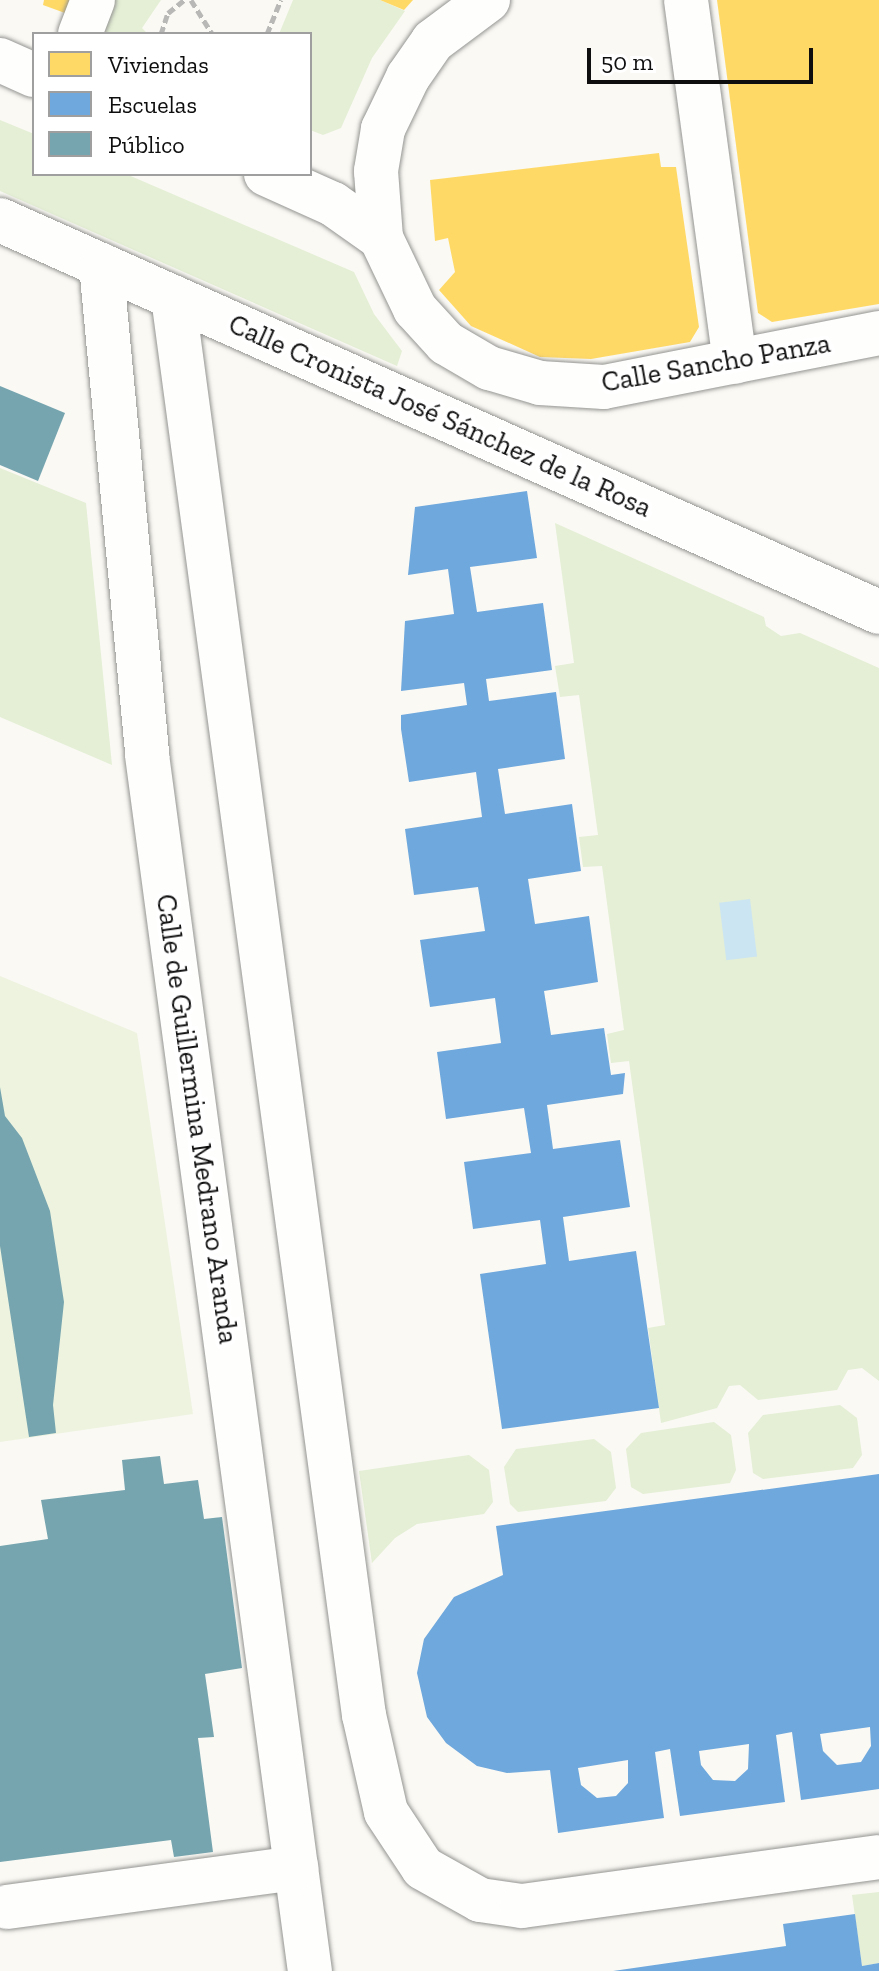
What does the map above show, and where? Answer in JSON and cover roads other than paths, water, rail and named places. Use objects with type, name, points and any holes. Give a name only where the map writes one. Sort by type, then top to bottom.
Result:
[{"type":"street","points":[[81,32],[93,0]]},
{"type":"street","points":[[381,238],[379,154],[393,105],[433,41],[488,0]]},
{"type":"street","points":[[686,0],[735,362]]},
{"type":"street","points":[[0,60],[32,74]]},
{"type":"street","points":[[288,176],[319,179],[379,154]]},
{"type":"street","points":[[271,176],[333,204],[381,238]]},
{"type":"street","name":"Calle Cronista José Sánchez de la Rosa","points":[[0,220],[879,612]]},
{"type":"street","name":"Calle Sancho Panza","points":[[381,238],[415,309],[446,343],[489,368],[540,383],[604,387],[879,333]]},
{"type":"street","name":"Calle de Guillermina Medrano Aranda","points":[[101,265],[147,755],[310,1971]]},
{"type":"street","points":[[173,297],[364,1715],[386,1812],[423,1868],[480,1900],[522,1906],[879,1857]]},
{"type":"street","points":[[7,1907],[296,1868]]},
{"type":"water","points":[[750,899],[757,957],[726,960],[719,903]]}]
